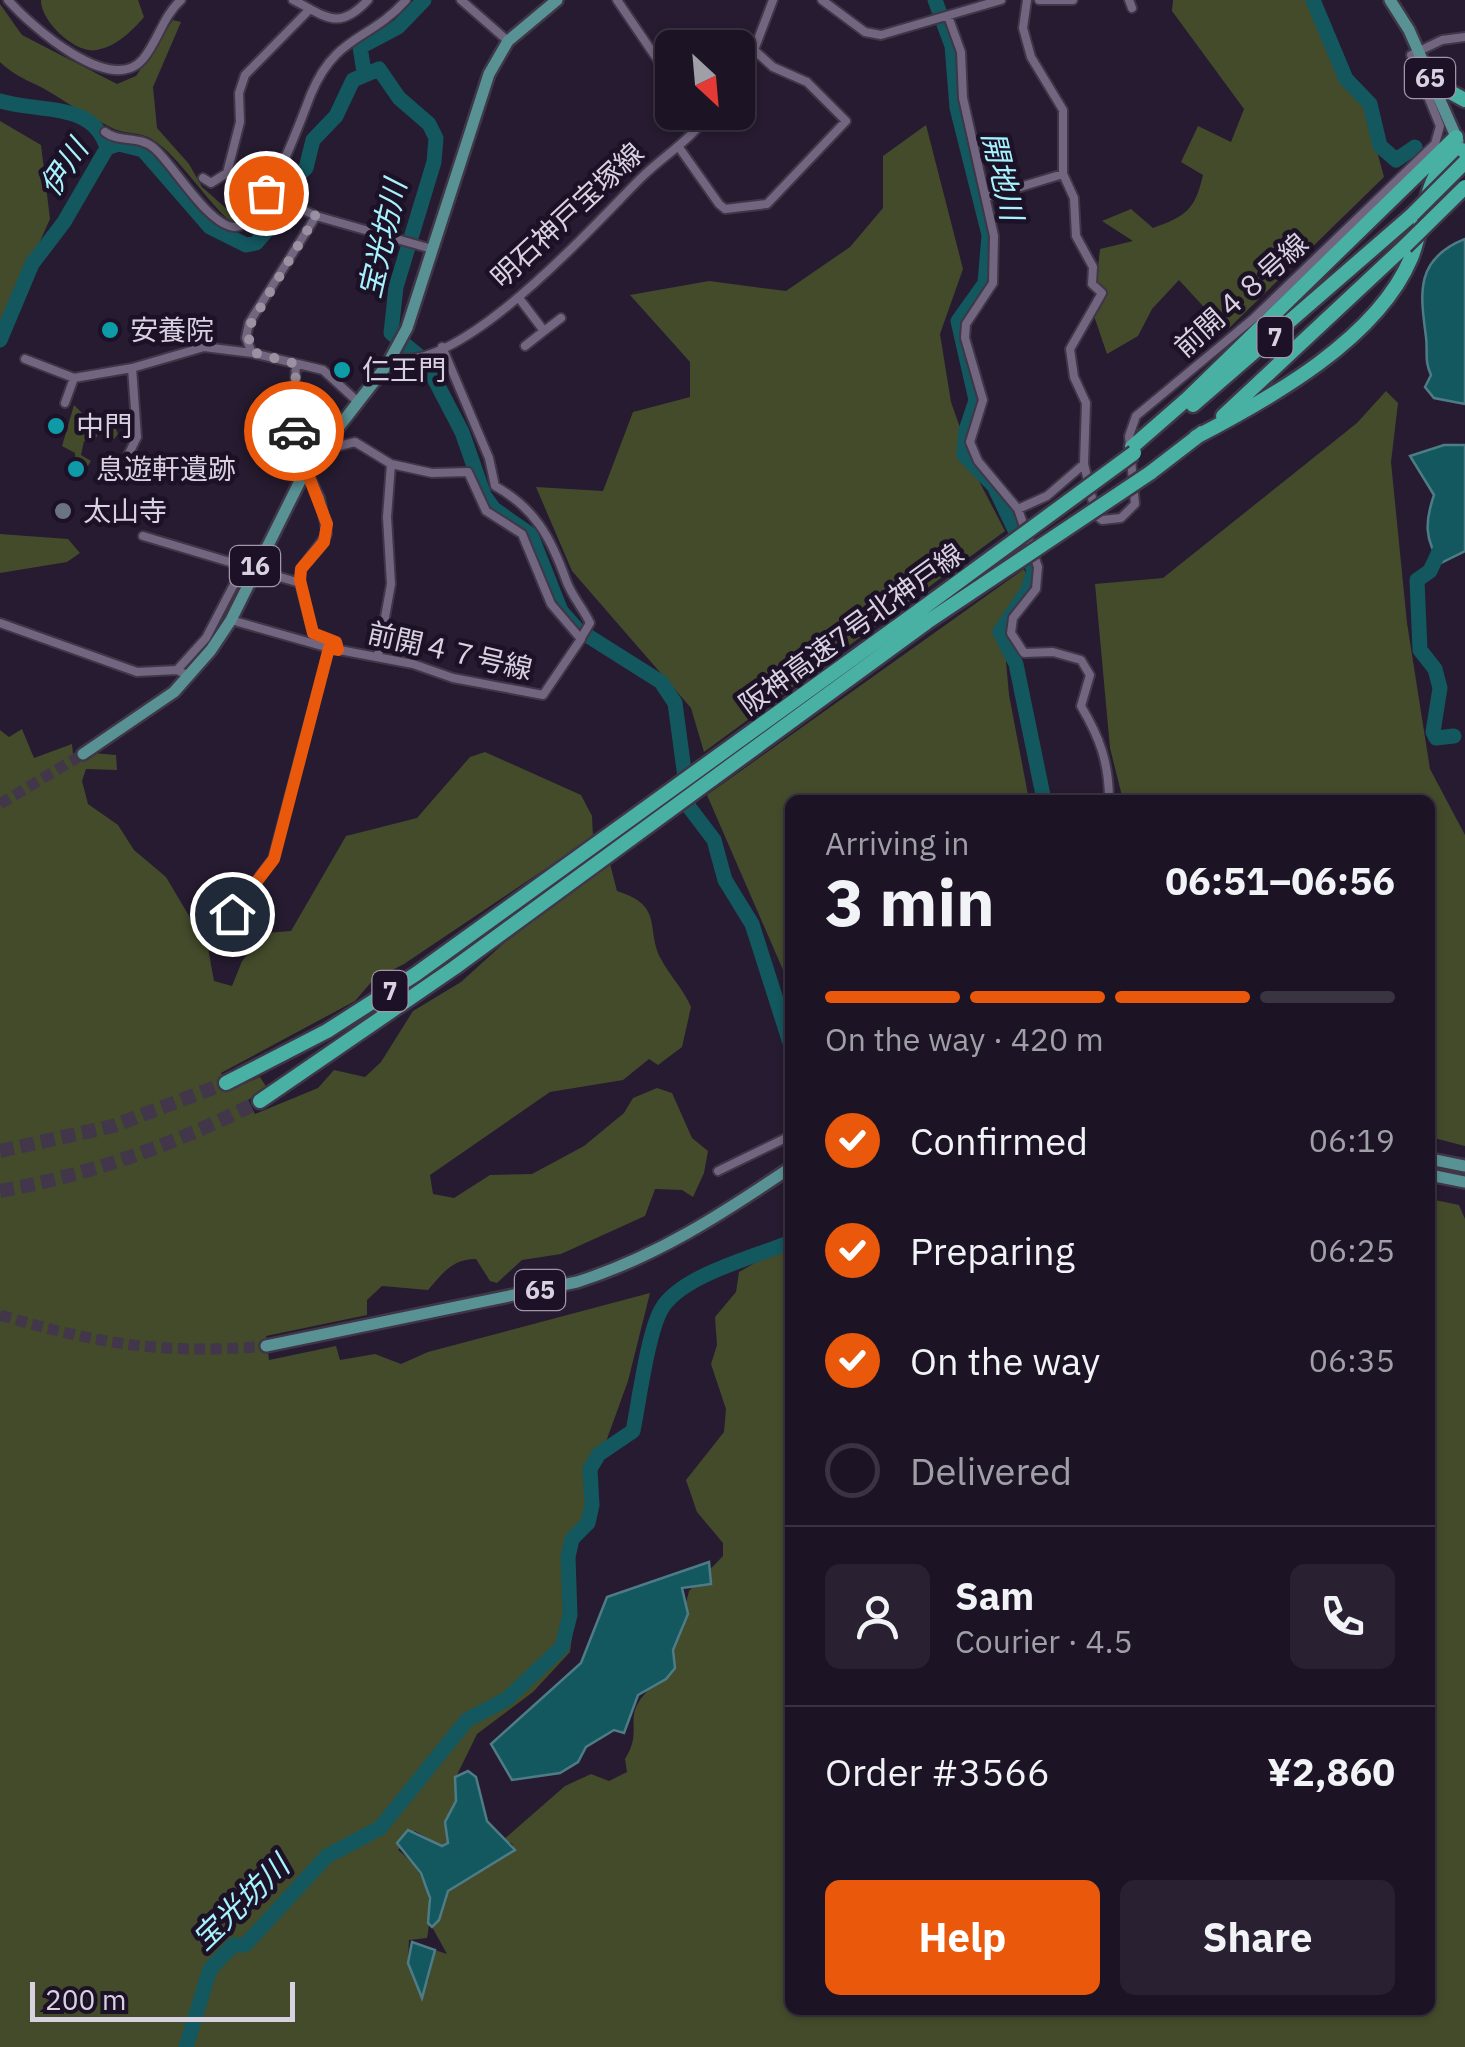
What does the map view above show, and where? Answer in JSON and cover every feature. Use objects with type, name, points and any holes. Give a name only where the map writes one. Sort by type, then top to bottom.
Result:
[{"type":"highway","points":[[1432,82],[1465,100]]},
{"type":"highway","points":[[1196,438],[1279,394],[1390,298],[1412,257],[1434,175],[1462,147]]},
{"type":"highway","points":[[1133,450],[1462,147]]},
{"type":"highway","name":"7","points":[[1133,450],[1316,302],[1412,215],[1462,147]]},
{"type":"highway","name":"阪神高速7号北神戸線","points":[[923,616],[1150,473],[1196,438],[1239,404],[1465,188]]},
{"type":"highway","name":"阪神高速7号北神戸線","points":[[260,1101],[923,616],[1133,450]]},
{"type":"highway","name":"阪神高速7号北神戸線","points":[[226,1083],[350,1017],[549,888]]},
{"type":"main road","name":"16","points":[[84,754],[136,721],[231,620],[248,569],[308,466],[397,347],[489,74],[508,41],[557,0]]},
{"type":"main road","name":"65","points":[[1390,0],[1462,147]]},
{"type":"main road","points":[[1435,1160],[1465,1166]]},
{"type":"main road","name":"65","points":[[266,1346],[576,1282],[618,1269],[668,1246],[785,1171]]},
{"type":"main road","points":[[1435,1176],[1465,1182]]},
{"type":"street","points":[[8,0],[50,39],[106,70],[118,72],[143,60],[181,0]]},
{"type":"street","points":[[293,0],[334,20],[349,18],[368,0]]},
{"type":"street","points":[[105,132],[152,146],[209,212],[230,227],[248,222],[286,162],[324,67],[338,49],[384,20],[406,0]]},
{"type":"street","points":[[461,0],[508,41]]},
{"type":"street","points":[[617,0],[655,57]]},
{"type":"street","points":[[755,48],[774,0]]},
{"type":"street","points":[[822,0],[865,32],[881,35],[1001,0]]},
{"type":"street","points":[[1018,510],[1048,496],[1084,464],[1086,403],[1074,377],[1070,349],[1102,293],[1092,284],[1093,268],[1076,236],[1074,198],[1064,174],[1062,110],[1031,57],[1024,28],[1027,0]]},
{"type":"street","points":[[1040,0],[1073,0]]},
{"type":"street","points":[[203,178],[210,183],[227,173],[240,122],[238,93],[245,74],[310,9]]},
{"type":"street","points":[[948,17],[961,52],[962,98],[994,236],[993,282],[966,324],[965,338],[983,400],[970,442],[978,461],[1018,510],[1038,567],[1036,588],[1013,618],[1011,632],[1024,653],[1053,652],[1082,660],[1090,675],[1081,706],[1098,735],[1109,767],[1109,795]]},
{"type":"street","points":[[1418,51],[1442,40],[1465,37]]},
{"type":"street","points":[[678,146],[719,204],[725,209],[740,210],[767,204],[846,121],[807,82],[773,67],[755,51]]},
{"type":"street","name":"前開４８号線","points":[[1084,464],[1096,514],[1113,520],[1127,514],[1136,494],[1129,436],[1136,416],[1254,318],[1435,144],[1440,126],[1411,55],[1418,51]]},
{"type":"street","name":"明石神戸宝塚線","points":[[397,347],[413,356],[442,347],[519,298],[695,130]]},
{"type":"street","points":[[227,173],[316,216],[428,248]]},
{"type":"street","points":[[987,197],[1064,174]]},
{"type":"street","points":[[252,352],[246,338],[250,322],[316,216]]},
{"type":"street","points":[[519,298],[544,330]]},
{"type":"street","points":[[525,346],[561,318]]},
{"type":"street","points":[[442,347],[488,458],[495,486],[521,500],[538,520],[589,628],[581,638]]},
{"type":"street","points":[[24,358],[74,378],[132,368],[204,348],[252,352],[323,370],[357,401]]},
{"type":"street","points":[[216,934],[274,859],[336,642],[313,633],[300,584],[301,569],[327,534],[320,498],[293,425],[296,364]]},
{"type":"street","points":[[117,478],[137,436],[132,368]]},
{"type":"street","points":[[65,402],[74,378]]},
{"type":"street","points":[[324,442],[335,447],[363,444],[391,464],[387,517],[391,584],[378,656]]},
{"type":"street","name":"前開４７号線","points":[[231,620],[453,678],[543,695],[581,638],[551,604],[522,534],[486,511],[468,472],[432,473],[391,464]]},
{"type":"street","points":[[143,536],[300,584]]},
{"type":"street","points":[[0,622],[136,672],[183,673],[248,569]]},
{"type":"street","points":[[718,1171],[785,1138]]},
{"type":"shaded area","points":[[41,0],[138,0],[144,17],[117,41],[89,50],[61,35],[46,17]]},
{"type":"shaded area","points":[[1173,0],[1310,0],[1366,110],[1384,177],[1226,331],[1179,280],[1152,309],[1138,336],[1107,354],[1093,313],[1100,249],[1133,241],[1102,221],[1131,209],[1153,228],[1181,215],[1192,204],[1203,175],[1181,162],[1198,126],[1231,142],[1244,109],[1172,11]]},
{"type":"shaded area","points":[[0,4],[22,35],[117,84],[136,76],[173,20],[181,22],[153,87],[157,128],[189,164],[202,187],[238,219],[233,224],[152,139],[106,125],[0,62]]},
{"type":"shaded area","points":[[0,121],[41,145],[50,219],[0,330]]},
{"type":"shaded area","points":[[926,125],[963,269],[940,334],[951,402],[978,479],[1005,531],[704,752],[691,708],[572,571],[536,487],[603,491],[633,412],[690,397],[690,362],[630,295],[709,281],[786,291],[850,247],[883,208],[883,156]]},
{"type":"shaded area","points":[[1465,239],[1465,404],[1434,398],[1425,387],[1431,375],[1423,291],[1424,279],[1437,256]]},
{"type":"shaded area","points":[[1386,391],[1398,403],[1391,462],[1407,623],[1430,769],[1465,835],[1465,1146],[1435,1138],[1435,795],[1122,795],[1110,748],[1095,584],[1163,578],[1357,423]]},
{"type":"shaded area","points":[[74,405],[92,423],[116,429],[118,434],[114,439],[98,434],[94,442],[84,441],[81,455],[91,461],[86,469],[76,466],[75,453],[62,446]]},
{"type":"shaded area","points":[[1444,445],[1465,445],[1465,551],[1441,563],[1431,546],[1428,530],[1434,495],[1410,456]]},
{"type":"shaded area","points":[[0,534],[68,539],[80,553],[67,562],[0,573]]},
{"type":"shaded area","points":[[1024,569],[1028,578],[1003,627],[1009,695],[1028,795],[785,795],[785,974],[707,795]]},
{"type":"shaded area","points":[[22,729],[34,758],[72,744],[74,764],[93,753],[116,755],[117,770],[86,769],[82,781],[88,804],[118,825],[134,850],[166,877],[208,948],[214,981],[232,986],[242,961],[266,933],[291,931],[346,836],[417,818],[470,757],[485,752],[581,795],[592,816],[593,837],[404,964],[373,980],[355,1001],[221,1073],[229,1090],[260,1077],[267,1088],[248,1100],[255,1114],[318,1088],[334,1070],[365,1077],[381,1062],[413,1011],[461,982],[504,943],[610,864],[617,891],[632,897],[648,911],[656,948],[691,1007],[682,1047],[658,1065],[649,1059],[623,1080],[550,1092],[430,1175],[433,1194],[454,1198],[490,1175],[532,1174],[584,1146],[624,1113],[633,1098],[657,1088],[672,1093],[692,1138],[708,1151],[704,1173],[693,1197],[682,1190],[655,1189],[645,1216],[561,1254],[522,1260],[497,1283],[490,1281],[476,1259],[460,1261],[428,1290],[382,1286],[367,1300],[367,1315],[266,1336],[269,1360],[336,1346],[340,1360],[375,1354],[401,1364],[428,1352],[650,1293],[628,1381],[607,1439],[587,1479],[584,1520],[569,1559],[573,1628],[570,1652],[533,1692],[477,1734],[456,1777],[456,1801],[445,1822],[448,1843],[442,1846],[415,1831],[398,1850],[416,1868],[429,1900],[427,1938],[409,1940],[408,1963],[417,1984],[428,1982],[435,1950],[447,1954],[432,1927],[439,1920],[448,1891],[507,1856],[513,1844],[503,1840],[565,1786],[591,1774],[609,1781],[627,1772],[625,1759],[631,1747],[635,1710],[650,1689],[667,1675],[689,1591],[723,1556],[723,1543],[697,1512],[686,1480],[724,1432],[726,1409],[711,1364],[717,1345],[715,1317],[736,1292],[739,1272],[785,1246],[785,2015],[1435,2015],[1435,1200],[1459,1205],[1465,1219],[1465,2047],[0,2047],[0,730],[9,737]]},
{"type":"shaded area","points":[[709,1562],[711,1584],[682,1588],[688,1614],[673,1650],[675,1668],[666,1679],[638,1695],[624,1733],[614,1730],[586,1747],[578,1762],[560,1773],[512,1780],[491,1744],[581,1663],[607,1597]]},
{"type":"shaded area","points":[[468,1771],[476,1777],[487,1821],[515,1850],[448,1891],[439,1920],[432,1927],[428,1923],[430,1898],[421,1873],[397,1843],[408,1830],[442,1846],[448,1843],[445,1822],[456,1801],[455,1777]]},
{"type":"shaded area","points":[[412,1942],[435,1950],[422,1998],[408,1963]]},
{"type":"waterway","name":"伊川","points":[[364,72],[360,47],[398,27],[424,0]]},
{"type":"waterway","name":"開地川","points":[[935,0],[952,46],[957,108],[989,235],[985,283],[958,321],[976,400],[966,430],[964,455],[994,486],[1034,570],[1028,590],[1000,632],[1016,664],[1043,795]]},
{"type":"waterway","points":[[1313,0],[1346,79],[1370,104],[1380,146],[1396,160],[1415,147]]},
{"type":"waterway","name":"宝光坊川","points":[[0,340],[32,264],[64,222],[107,148],[119,144],[143,150],[210,227],[246,245],[256,243],[269,228],[290,182],[306,168],[313,140],[336,116],[353,80],[379,69],[399,98],[429,124],[436,138],[434,162],[396,287],[391,333],[425,361],[462,432],[484,495],[494,509],[531,535],[561,611],[577,629],[661,682],[675,703],[689,807],[714,840],[725,880],[752,924],[785,1027]]},
{"type":"waterway","points":[[0,101],[77,116],[100,133],[107,148]]},
{"type":"waterway","points":[[1444,541],[1430,571],[1417,580],[1420,650],[1435,669],[1440,688],[1433,732],[1436,738],[1454,736]]},
{"type":"waterway","name":"宝光坊川","points":[[186,2047],[210,1969],[233,1945],[245,1945],[327,1856],[380,1828],[467,1720],[507,1699],[562,1647],[570,1615],[568,1557],[572,1539],[588,1523],[592,1505],[590,1469],[599,1454],[633,1431],[648,1350],[661,1310],[684,1287],[701,1277],[785,1244]]},
{"type":"tunnel","points":[[0,804],[83,754]]},
{"type":"tunnel","points":[[0,1151],[113,1126],[226,1083]]},
{"type":"tunnel","points":[[0,1191],[133,1156],[260,1101]]},
{"type":"tunnel","points":[[0,1315],[131,1345],[195,1349],[266,1346]]},
{"type":"way so far","points":[[266,193],[316,216],[262,300],[246,338],[252,352],[296,364],[294,431]]},
{"type":"place","name":"安養院","points":[[110,330]]},
{"type":"place","name":"仁王門","points":[[342,370]]},
{"type":"place","name":"中門","points":[[56,426]]},
{"type":"place","name":"息遊軒遺跡","points":[[76,469]]},
{"type":"place","name":"太山寺","points":[[63,511]]},
{"type":"route","points":[[232,914],[274,859],[329,648],[338,650],[336,642],[317,638],[313,633],[300,590],[301,569],[324,542],[327,524],[306,469],[310,462],[294,431]]}]
